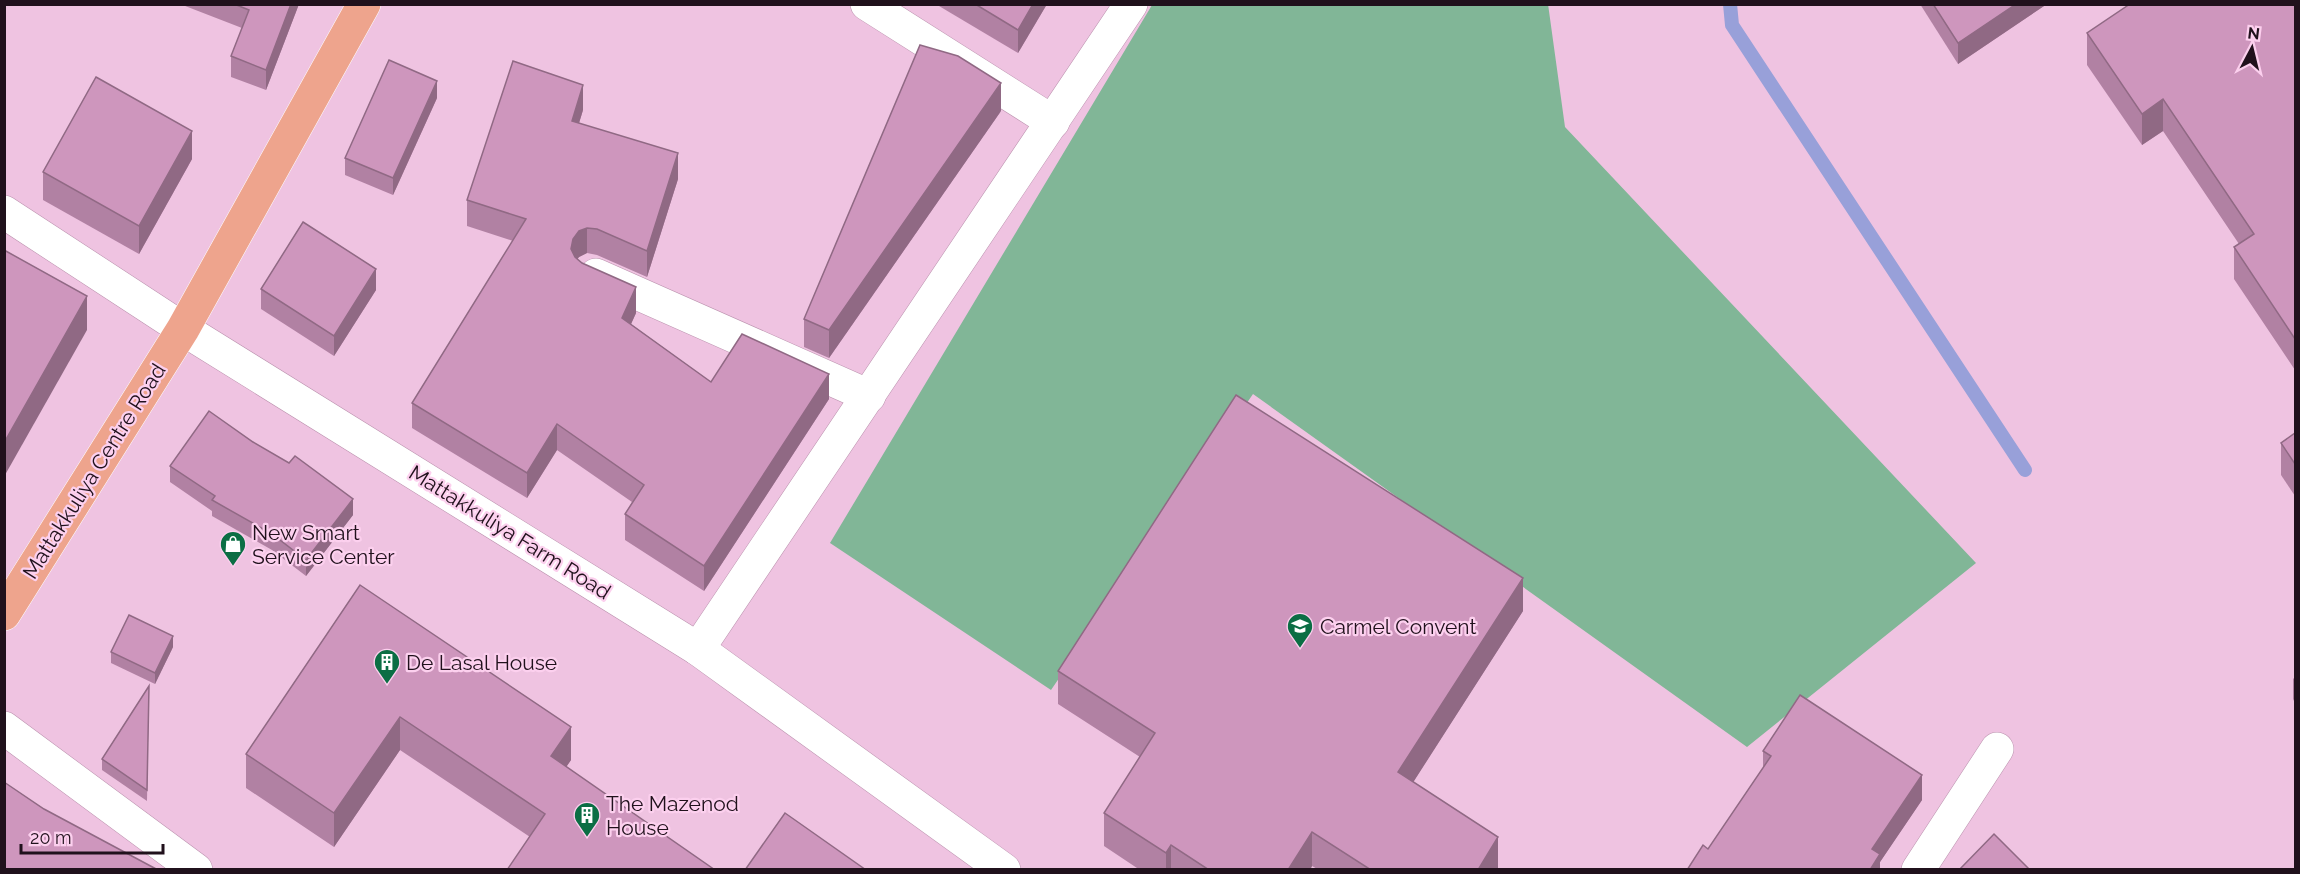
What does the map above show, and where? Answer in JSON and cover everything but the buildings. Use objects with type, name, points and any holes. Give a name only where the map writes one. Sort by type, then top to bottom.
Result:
[{"type":"main road","name":"Mattakkuliya Centre Road","points":[[4,614],[183,329],[363,5]]},
{"type":"street","points":[[867,4],[1053,122]]},
{"type":"street","points":[[698,649],[1131,4]]},
{"type":"street","name":"Mattakkuliya Farm Road","points":[[4,212],[183,329],[698,649],[1004,870]]},
{"type":"street","points":[[590,272],[869,396]]},
{"type":"street","points":[[4,728],[196,870]]},
{"type":"street","points":[[1918,870],[1997,749]]},
{"type":"green space","points":[[1548,4],[1565,127],[1976,563],[1747,747],[1253,394],[1051,690],[830,543],[1152,5]]},
{"type":"waterway","points":[[1730,4],[1732,25],[2025,470]]},
{"type":"place","name":"New Smart Service Center","points":[[233,567]]},
{"type":"place","name":"Carmel Convent","points":[[1300,649]]},
{"type":"place","name":"De Lasal House","points":[[387,685]]},
{"type":"place","name":"The Mazenod House","points":[[587,838]]}]
